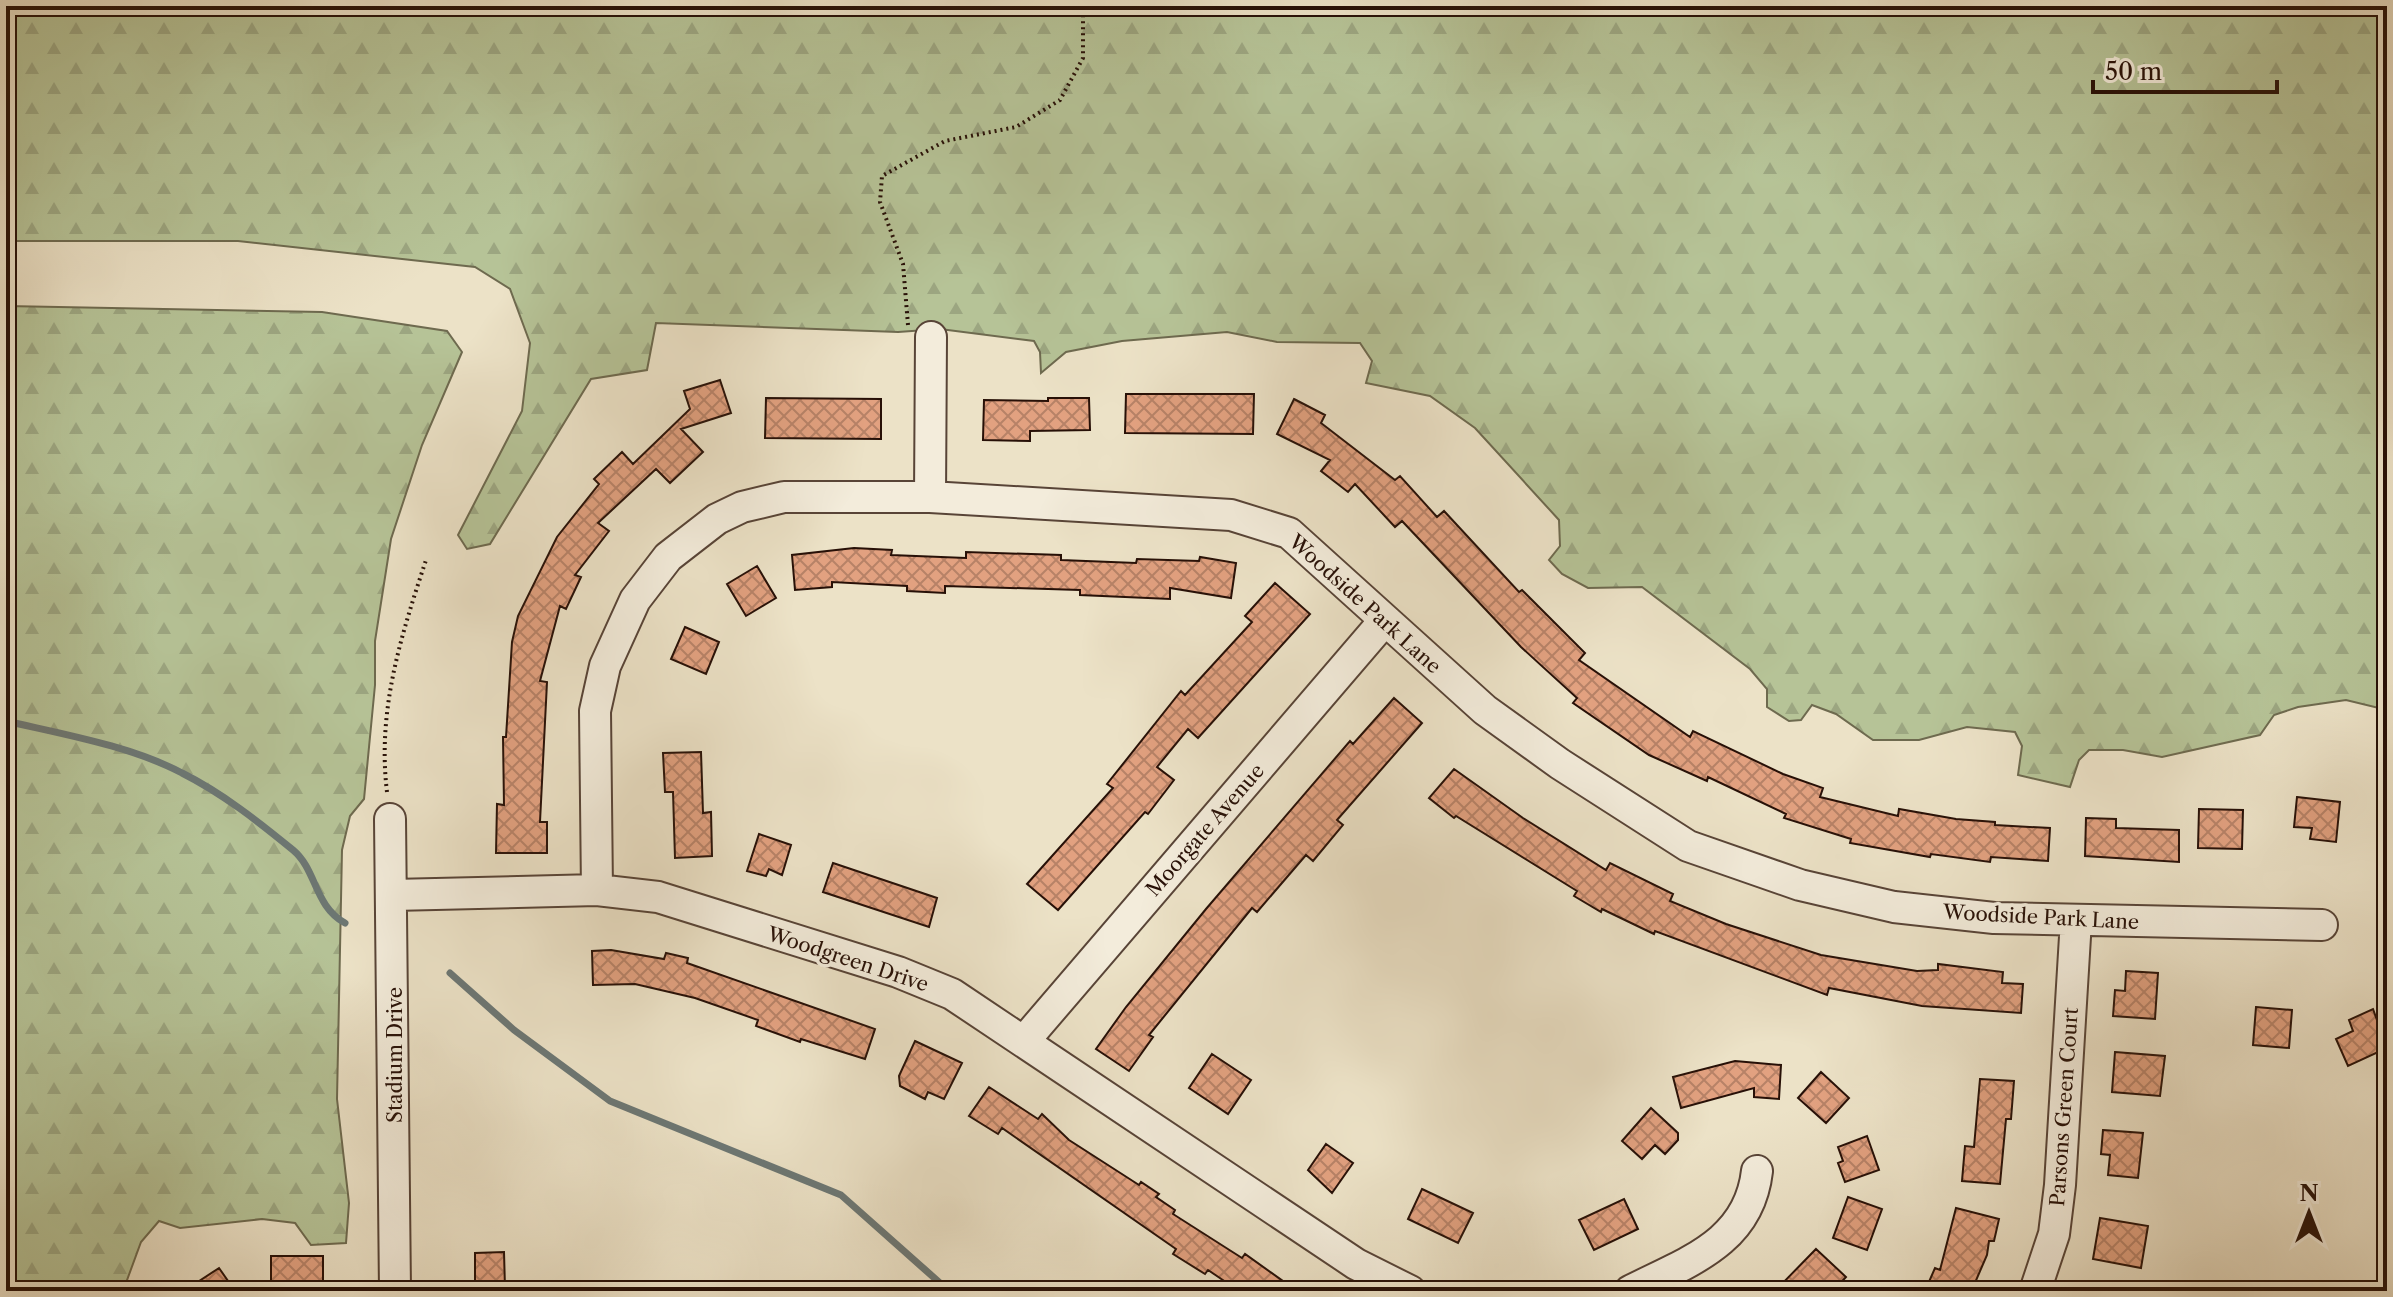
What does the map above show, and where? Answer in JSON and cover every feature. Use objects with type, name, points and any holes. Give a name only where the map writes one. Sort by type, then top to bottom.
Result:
[{"type":"street","points":[[920,336],[930,497]]},
{"type":"street","name":"Woodside Park Lane","points":[[597,890],[595,711],[605,666],[635,600],[668,557],[717,519],[742,507],[784,497],[930,497],[1231,515],[1289,533],[1485,710],[1617,803],[1688,846],[1800,885],[1894,907],[1994,918],[2322,925]]},
{"type":"street","name":"Moorgate Avenue","points":[[1025,1040],[1385,620]]},
{"type":"street","name":"Stadium Drive","points":[[390,819],[395,1291]]},
{"type":"street","name":"Woodgreen Drive","points":[[393,895],[597,890],[658,897],[898,972],[952,994],[1356,1264],[1410,1291]]},
{"type":"street","name":"Parsons Green Court","points":[[2035,1291],[2054,1234],[2060,1185],[2076,920]]},
{"type":"street","points":[[1630,1291],[1695,1260],[1719,1242],[1741,1219],[1754,1199],[1757,1171]]},
{"type":"path","points":[[920,336],[903,264],[880,202],[882,176],[945,141],[1016,127],[1060,100],[1083,58],[1083,6]]},
{"type":"path","points":[[390,819],[385,724],[392,672],[426,560]]},
{"type":"green space","points":[[6,6],[2387,6],[2387,710],[2346,700],[2298,707],[2274,715],[2260,735],[2162,757],[2123,750],[2089,750],[2079,760],[2070,787],[2018,775],[2022,746],[2015,732],[1967,727],[1919,740],[1873,740],[1836,714],[1812,705],[1801,720],[1789,721],[1767,707],[1767,689],[1750,669],[1642,587],[1588,588],[1562,574],[1549,560],[1560,546],[1559,520],[1475,428],[1430,396],[1366,383],[1372,361],[1360,343],[1277,342],[1227,332],[1122,341],[1066,352],[1041,373],[1040,352],[1034,341],[940,329],[898,332],[656,323],[647,370],[591,379],[490,544],[467,549],[458,535],[522,411],[530,343],[510,289],[475,267],[238,241],[6,241]]},
{"type":"green space","points":[[6,306],[322,312],[447,331],[462,352],[422,445],[391,539],[375,641],[375,685],[364,799],[350,816],[342,850],[337,1099],[349,1203],[346,1243],[311,1245],[295,1223],[262,1219],[180,1228],[159,1221],[141,1242],[123,1291],[6,1291]]},
{"type":"building","points":[[720,380],[731,413],[681,429],[703,452],[670,483],[656,469],[598,523],[609,531],[575,575],[581,577],[566,609],[560,606],[540,681],[547,682],[540,822],[547,822],[547,853],[496,853],[497,804],[504,805],[503,737],[506,737],[512,642],[518,616],[557,537],[599,484],[594,479],[622,452],[633,464],[690,409],[684,391]]},
{"type":"building","points":[[1126,394],[1254,394],[1253,434],[1125,433]]},
{"type":"building","points":[[766,398],[881,399],[881,439],[765,438]]},
{"type":"building","points":[[1048,398],[1089,398],[1090,430],[1030,431],[1030,441],[983,440],[984,400],[1048,401]]},
{"type":"building","points":[[1294,399],[1325,415],[1321,423],[1395,480],[1400,476],[1437,517],[1444,511],[1519,592],[1522,590],[1585,653],[1579,660],[1690,737],[1693,731],[1783,774],[1823,788],[1820,797],[1898,816],[1899,809],[1995,822],[1995,825],[2050,828],[2048,861],[1991,857],[1990,862],[1931,854],[1930,857],[1850,843],[1851,839],[1784,818],[1786,814],[1708,777],[1707,781],[1649,755],[1573,703],[1577,698],[1521,647],[1402,521],[1395,527],[1355,484],[1348,492],[1321,471],[1330,460],[1277,434]]},
{"type":"building","points":[[854,548],[892,550],[891,555],[966,558],[966,552],[1061,555],[1061,560],[1136,563],[1137,559],[1199,561],[1200,557],[1236,563],[1231,598],[1170,588],[1170,599],[1080,595],[1080,590],[945,586],[945,593],[907,591],[907,586],[832,582],[832,587],[795,590],[792,555]]},
{"type":"building","points":[[757,566],[776,598],[746,616],[727,584]]},
{"type":"building","points":[[1275,583],[1310,614],[1198,738],[1188,729],[1157,767],[1174,780],[1148,814],[1145,812],[1058,910],[1027,884],[1113,788],[1107,784],[1181,691],[1185,695],[1252,622],[1245,616]]},
{"type":"building","points":[[685,627],[719,642],[706,674],[671,659]]},
{"type":"building","points":[[1394,698],[1422,723],[1337,820],[1343,825],[1313,861],[1306,855],[1257,912],[1252,908],[1149,1035],[1153,1037],[1129,1071],[1096,1049],[1206,909],[1350,741],[1353,744]]},
{"type":"building","points":[[701,752],[703,813],[711,812],[712,856],[675,858],[673,792],[665,792],[663,753]]},
{"type":"building","points":[[1454,769],[1523,818],[1606,870],[1610,863],[1673,894],[1670,901],[1726,924],[1821,955],[1917,971],[1938,970],[1938,964],[2003,972],[2002,983],[2023,984],[2021,1013],[1922,1006],[1829,988],[1827,995],[1655,931],[1654,934],[1602,909],[1601,912],[1574,896],[1577,891],[1456,816],[1454,818],[1429,798]]},
{"type":"building","points":[[2297,797],[2340,802],[2336,842],[2310,839],[2312,828],[2294,827]]},
{"type":"building","points":[[2199,809],[2243,810],[2242,849],[2198,848]]},
{"type":"building","points":[[2086,818],[2116,819],[2116,828],[2179,830],[2179,862],[2085,856]]},
{"type":"building","points":[[759,834],[791,845],[782,875],[769,869],[766,876],[747,871]]},
{"type":"building","points":[[833,863],[937,898],[929,927],[823,892]]},
{"type":"building","points":[[611,950],[664,959],[666,953],[688,958],[687,963],[875,1029],[865,1059],[801,1039],[800,1042],[756,1026],[758,1020],[695,998],[635,984],[593,985],[592,951]]},
{"type":"building","points":[[2126,971],[2158,973],[2155,1019],[2113,1016],[2115,990],[2125,991]]},
{"type":"building","points":[[2256,1007],[2292,1010],[2289,1048],[2253,1045]]},
{"type":"building","points":[[2373,1009],[2387,1048],[2348,1066],[2336,1039],[2353,1031],[2349,1020]]},
{"type":"building","points":[[915,1041],[962,1063],[944,1099],[928,1092],[925,1099],[900,1086],[899,1076]]},
{"type":"building","points":[[2115,1052],[2165,1056],[2160,1096],[2112,1092]]},
{"type":"building","points":[[1212,1054],[1251,1080],[1228,1114],[1189,1088]]},
{"type":"building","points":[[1735,1061],[1781,1065],[1779,1099],[1754,1097],[1754,1088],[1681,1108],[1673,1077]]},
{"type":"building","points":[[1821,1072],[1849,1098],[1826,1123],[1798,1098]]},
{"type":"building","points":[[1980,1079],[2014,1081],[2011,1119],[2006,1119],[2000,1184],[1962,1181],[1965,1146],[1974,1147]]},
{"type":"building","points":[[989,1087],[1038,1119],[1042,1114],[1069,1140],[1139,1185],[1141,1182],[1159,1194],[1156,1197],[1175,1210],[1173,1214],[1242,1258],[1245,1254],[1297,1291],[1239,1291],[1208,1270],[1205,1274],[1173,1254],[1176,1249],[1002,1128],[998,1134],[969,1116]]},
{"type":"building","points":[[1651,1108],[1678,1133],[1678,1140],[1665,1154],[1655,1145],[1642,1159],[1622,1141]]},
{"type":"building","points":[[2103,1130],[2143,1133],[2138,1178],[2108,1175],[2110,1155],[2101,1154]]},
{"type":"building","points":[[1867,1136],[1879,1170],[1845,1182],[1838,1163],[1843,1161],[1838,1147]]},
{"type":"building","points":[[1326,1144],[1353,1163],[1332,1193],[1308,1170]]},
{"type":"building","points":[[1422,1189],[1473,1213],[1458,1243],[1408,1219]]},
{"type":"building","points":[[1848,1197],[1882,1209],[1867,1250],[1833,1238]]},
{"type":"building","points":[[1624,1199],[1638,1229],[1594,1250],[1579,1220]]},
{"type":"building","points":[[1956,1208],[1999,1219],[1994,1241],[1989,1241],[1987,1255],[1974,1285],[1986,1291],[1925,1291],[1935,1268],[1940,1270]]},
{"type":"building","points":[[2100,1218],[2148,1226],[2141,1268],[2093,1259]]},
{"type":"building","points":[[1816,1249],[1846,1277],[1833,1291],[1775,1291]]},
{"type":"building","points":[[504,1252],[505,1288],[475,1288],[475,1253]]},
{"type":"building","points":[[271,1256],[323,1256],[323,1291],[271,1291]]},
{"type":"building","points":[[219,1268],[235,1291],[184,1291]]},
{"type":"waterway","points":[[6,721],[141,755],[211,790],[293,850],[307,867],[327,907],[345,923]]},
{"type":"waterway","points":[[450,973],[514,1030],[610,1101],[841,1195],[949,1291]]}]
